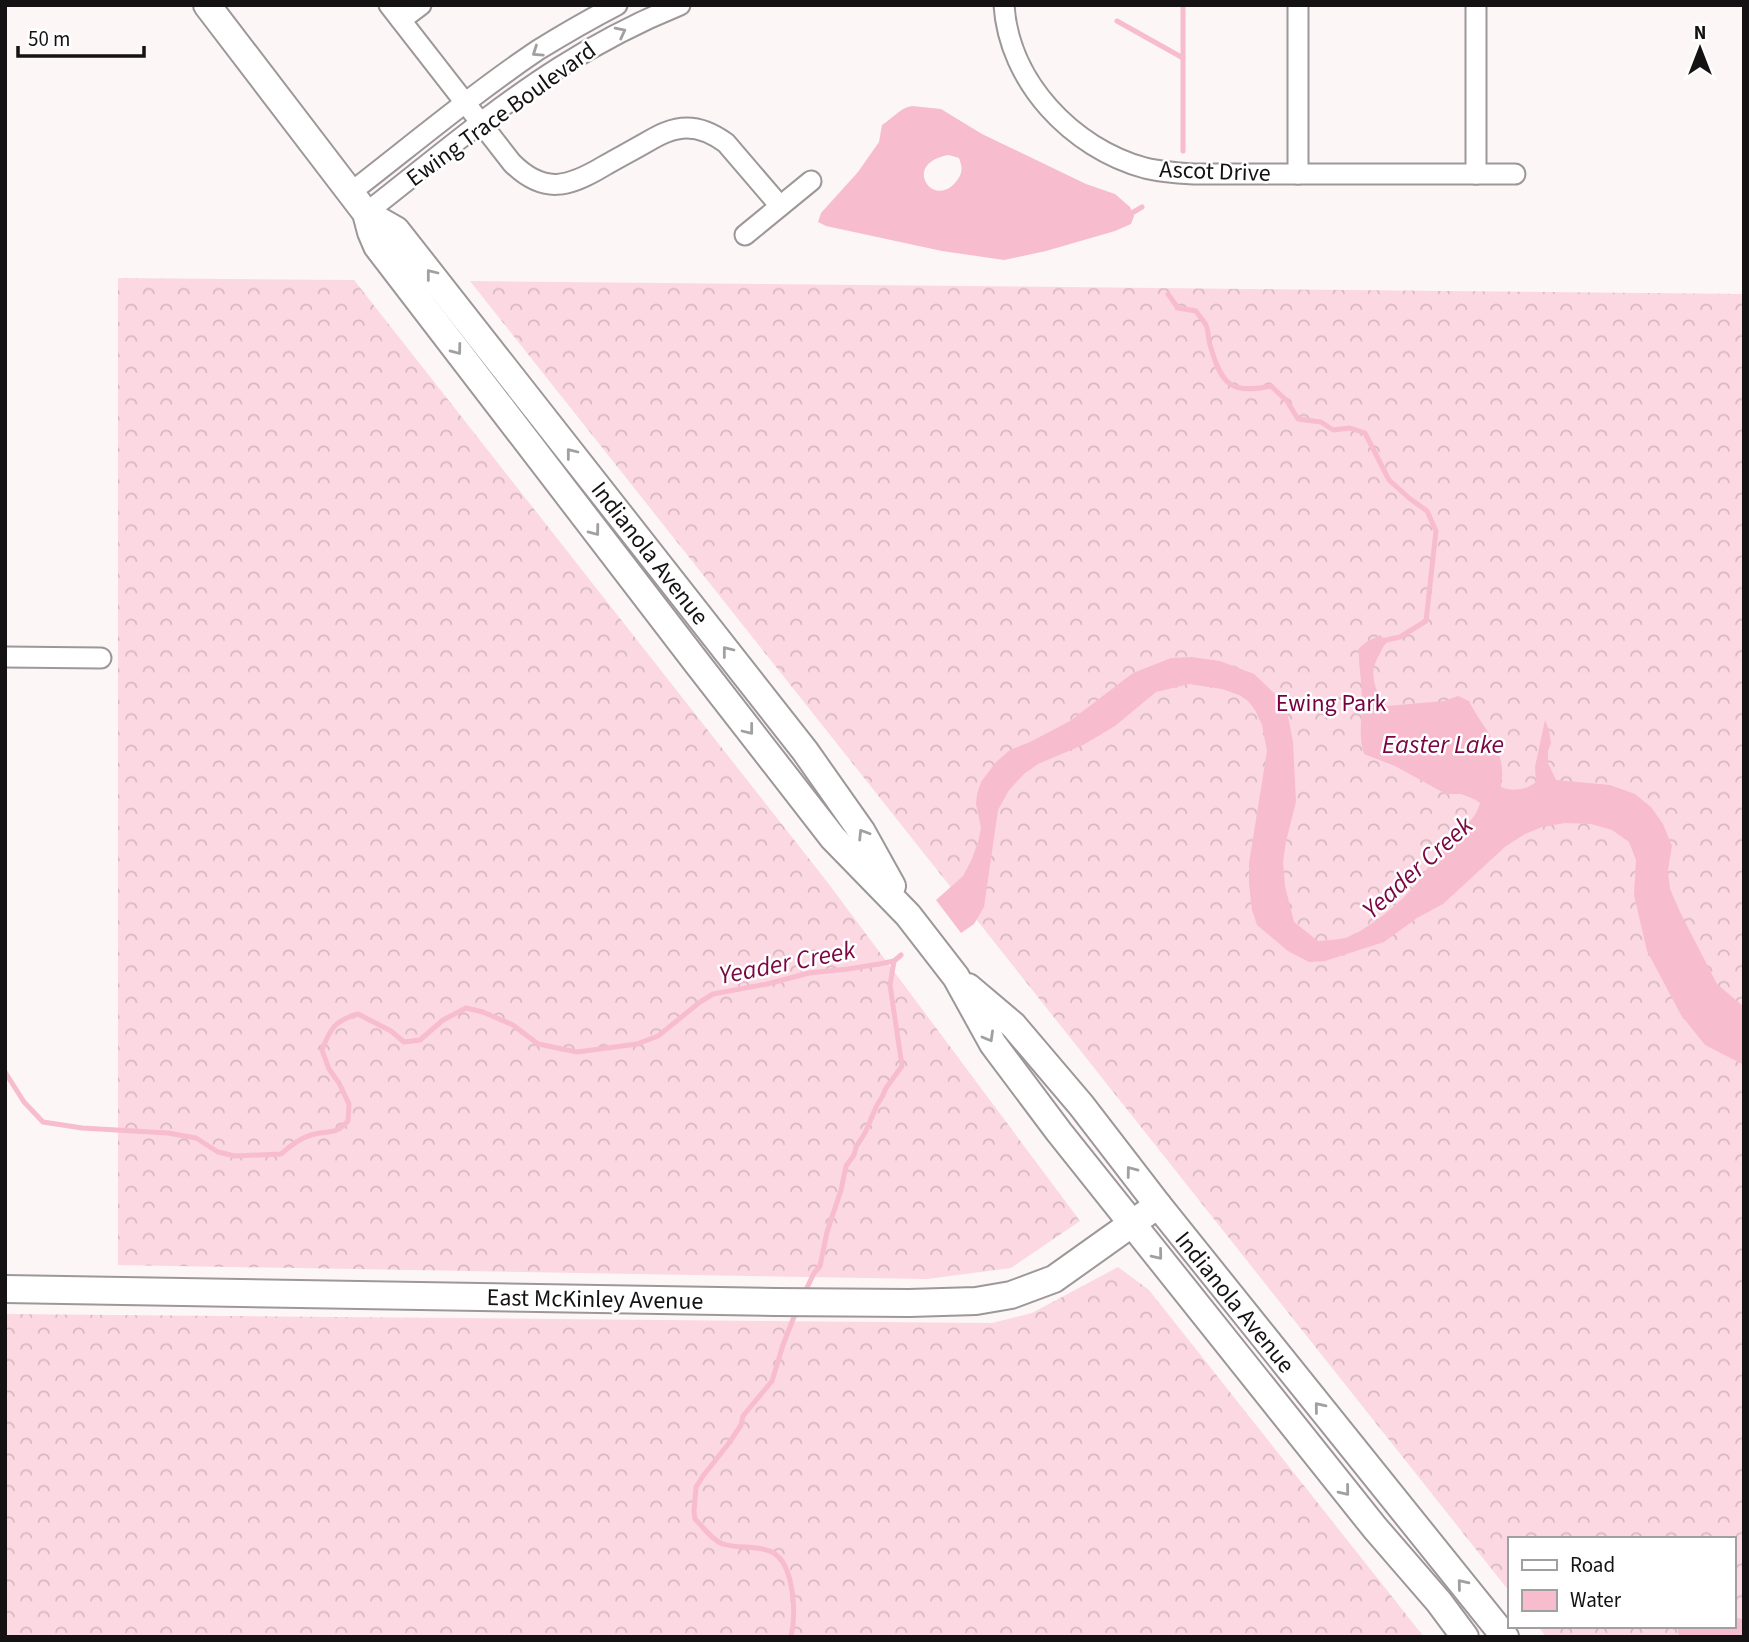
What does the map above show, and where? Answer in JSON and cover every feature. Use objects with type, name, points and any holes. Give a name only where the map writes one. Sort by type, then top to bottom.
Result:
[{"type":"main road","name":"Indianola Avenue","points":[[206,5],[358,203],[396,230],[805,751],[862,832],[908,915],[956,977],[993,1044],[1059,1132],[1465,1637]]},
{"type":"main road","name":"Indianola Avenue","points":[[956,977],[1013,1025],[1081,1105],[1158,1205],[1505,1637]]},
{"type":"main road","name":"East McKinley Avenue","points":[[5,1289],[775,1302],[976,1301],[1012,1295],[1054,1279],[1158,1205]]},
{"type":"street","points":[[421,5],[395,13],[512,163],[524,174],[538,181],[567,184],[586,177],[658,135],[687,128],[715,135],[726,144],[780,206]]},
{"type":"street","name":"Ewing Trace Boulevard","points":[[358,203],[466,104],[538,50],[617,5]]},
{"type":"street","name":"Ewing Trace Boulevard","points":[[358,203],[481,123],[559,67],[602,41],[680,5]]},
{"type":"street","name":"Ascot Drive","points":[[1003,5],[1011,40],[1022,67],[1055,114],[1076,134],[1098,148],[1146,168],[1173,173],[1515,174]]},
{"type":"street","points":[[1298,5],[1298,174]]},
{"type":"street","points":[[1476,5],[1476,174]]},
{"type":"street","points":[[745,235],[811,181]]},
{"type":"street","points":[[5,657],[101,658]]},
{"type":"green space","points":[[118,278],[354,280],[828,883],[1080,1221],[1011,1268],[927,1279],[118,1265]]},
{"type":"green space","name":"Ewing Park","points":[[470,281],[1744,294],[1744,1637],[1546,1637],[1539,1628],[1735,1628],[1735,1537],[1508,1537],[1508,1590]]},
{"type":"green space","points":[[1118,1267],[1149,1290],[1424,1637],[5,1637],[5,1314],[992,1323],[1032,1313]]},
{"type":"water","points":[[908,107],[941,109],[982,134],[1086,184],[1115,194],[1130,207],[1134,216],[1131,224],[1046,251],[1004,260],[942,251],[818,222],[821,213],[858,172],[879,142],[882,125]],"holes":[[[949,155],[959,158],[961,174],[949,188],[940,191],[926,183],[926,167],[934,160]]]},
{"type":"water","name":"Easter Lake","points":[[1380,635],[1386,640],[1375,664],[1373,678],[1387,706],[1444,701],[1458,696],[1469,701],[1498,751],[1502,772],[1501,787],[1519,789],[1536,782],[1535,767],[1545,720],[1551,743],[1548,763],[1556,780],[1610,785],[1635,794],[1651,807],[1663,824],[1672,846],[1668,870],[1670,889],[1680,912],[1717,984],[1744,1007],[1744,1065],[1705,1045],[1681,1015],[1647,951],[1634,895],[1636,860],[1629,842],[1612,830],[1591,824],[1565,823],[1542,827],[1525,834],[1506,846],[1443,904],[1417,918],[1384,942],[1325,961],[1309,962],[1288,951],[1257,925],[1249,884],[1249,863],[1267,751],[1262,725],[1248,701],[1222,689],[1189,684],[1156,692],[1115,726],[1083,745],[1038,764],[1024,774],[1009,790],[998,810],[984,907],[974,924],[961,933],[936,900],[963,876],[972,859],[981,828],[976,804],[977,794],[981,782],[996,762],[1010,750],[1070,721],[1133,673],[1171,658],[1191,657],[1220,661],[1254,674],[1274,693],[1288,716],[1293,742],[1296,802],[1283,862],[1285,886],[1294,922],[1318,941],[1353,935],[1384,915],[1411,890],[1445,844],[1471,820],[1480,803],[1461,794],[1446,794],[1395,766],[1364,754],[1359,648]]},
{"type":"water","points":[[1735,1617],[1744,1620],[1744,1637],[1679,1637],[1677,1628],[1735,1628]]},
{"type":"waterway","points":[[1183,5],[1183,151]]},
{"type":"waterway","points":[[1117,21],[1183,58]]},
{"type":"waterway","points":[[1132,213],[1142,207]]},
{"type":"waterway","points":[[1168,294],[1178,308],[1196,311],[1204,322],[1215,361],[1225,379],[1238,388],[1271,386],[1287,401],[1298,419],[1321,422],[1333,430],[1350,428],[1365,433],[1389,480],[1427,511],[1436,531],[1426,621],[1400,637],[1383,643]]},
{"type":"waterway","name":"Yeader Creek","points":[[5,1072],[24,1102],[43,1122],[82,1128],[168,1133],[196,1138],[218,1152],[235,1156],[281,1154],[303,1138],[335,1131],[348,1121],[349,1104],[329,1069],[322,1050],[334,1026],[350,1016],[358,1014],[391,1031],[404,1042],[420,1040],[443,1020],[466,1008],[513,1025],[538,1044],[577,1052],[637,1044],[658,1036],[713,994],[809,973],[894,961],[901,955]]},
{"type":"waterway","points":[[804,1294],[820,1266],[846,1166],[886,1088],[902,1066],[890,985],[894,961]]},
{"type":"waterway","points":[[791,1637],[792,1591],[780,1558],[766,1550],[719,1542],[695,1519],[694,1511],[696,1487],[741,1425],[743,1416],[772,1381],[797,1309]]}]
